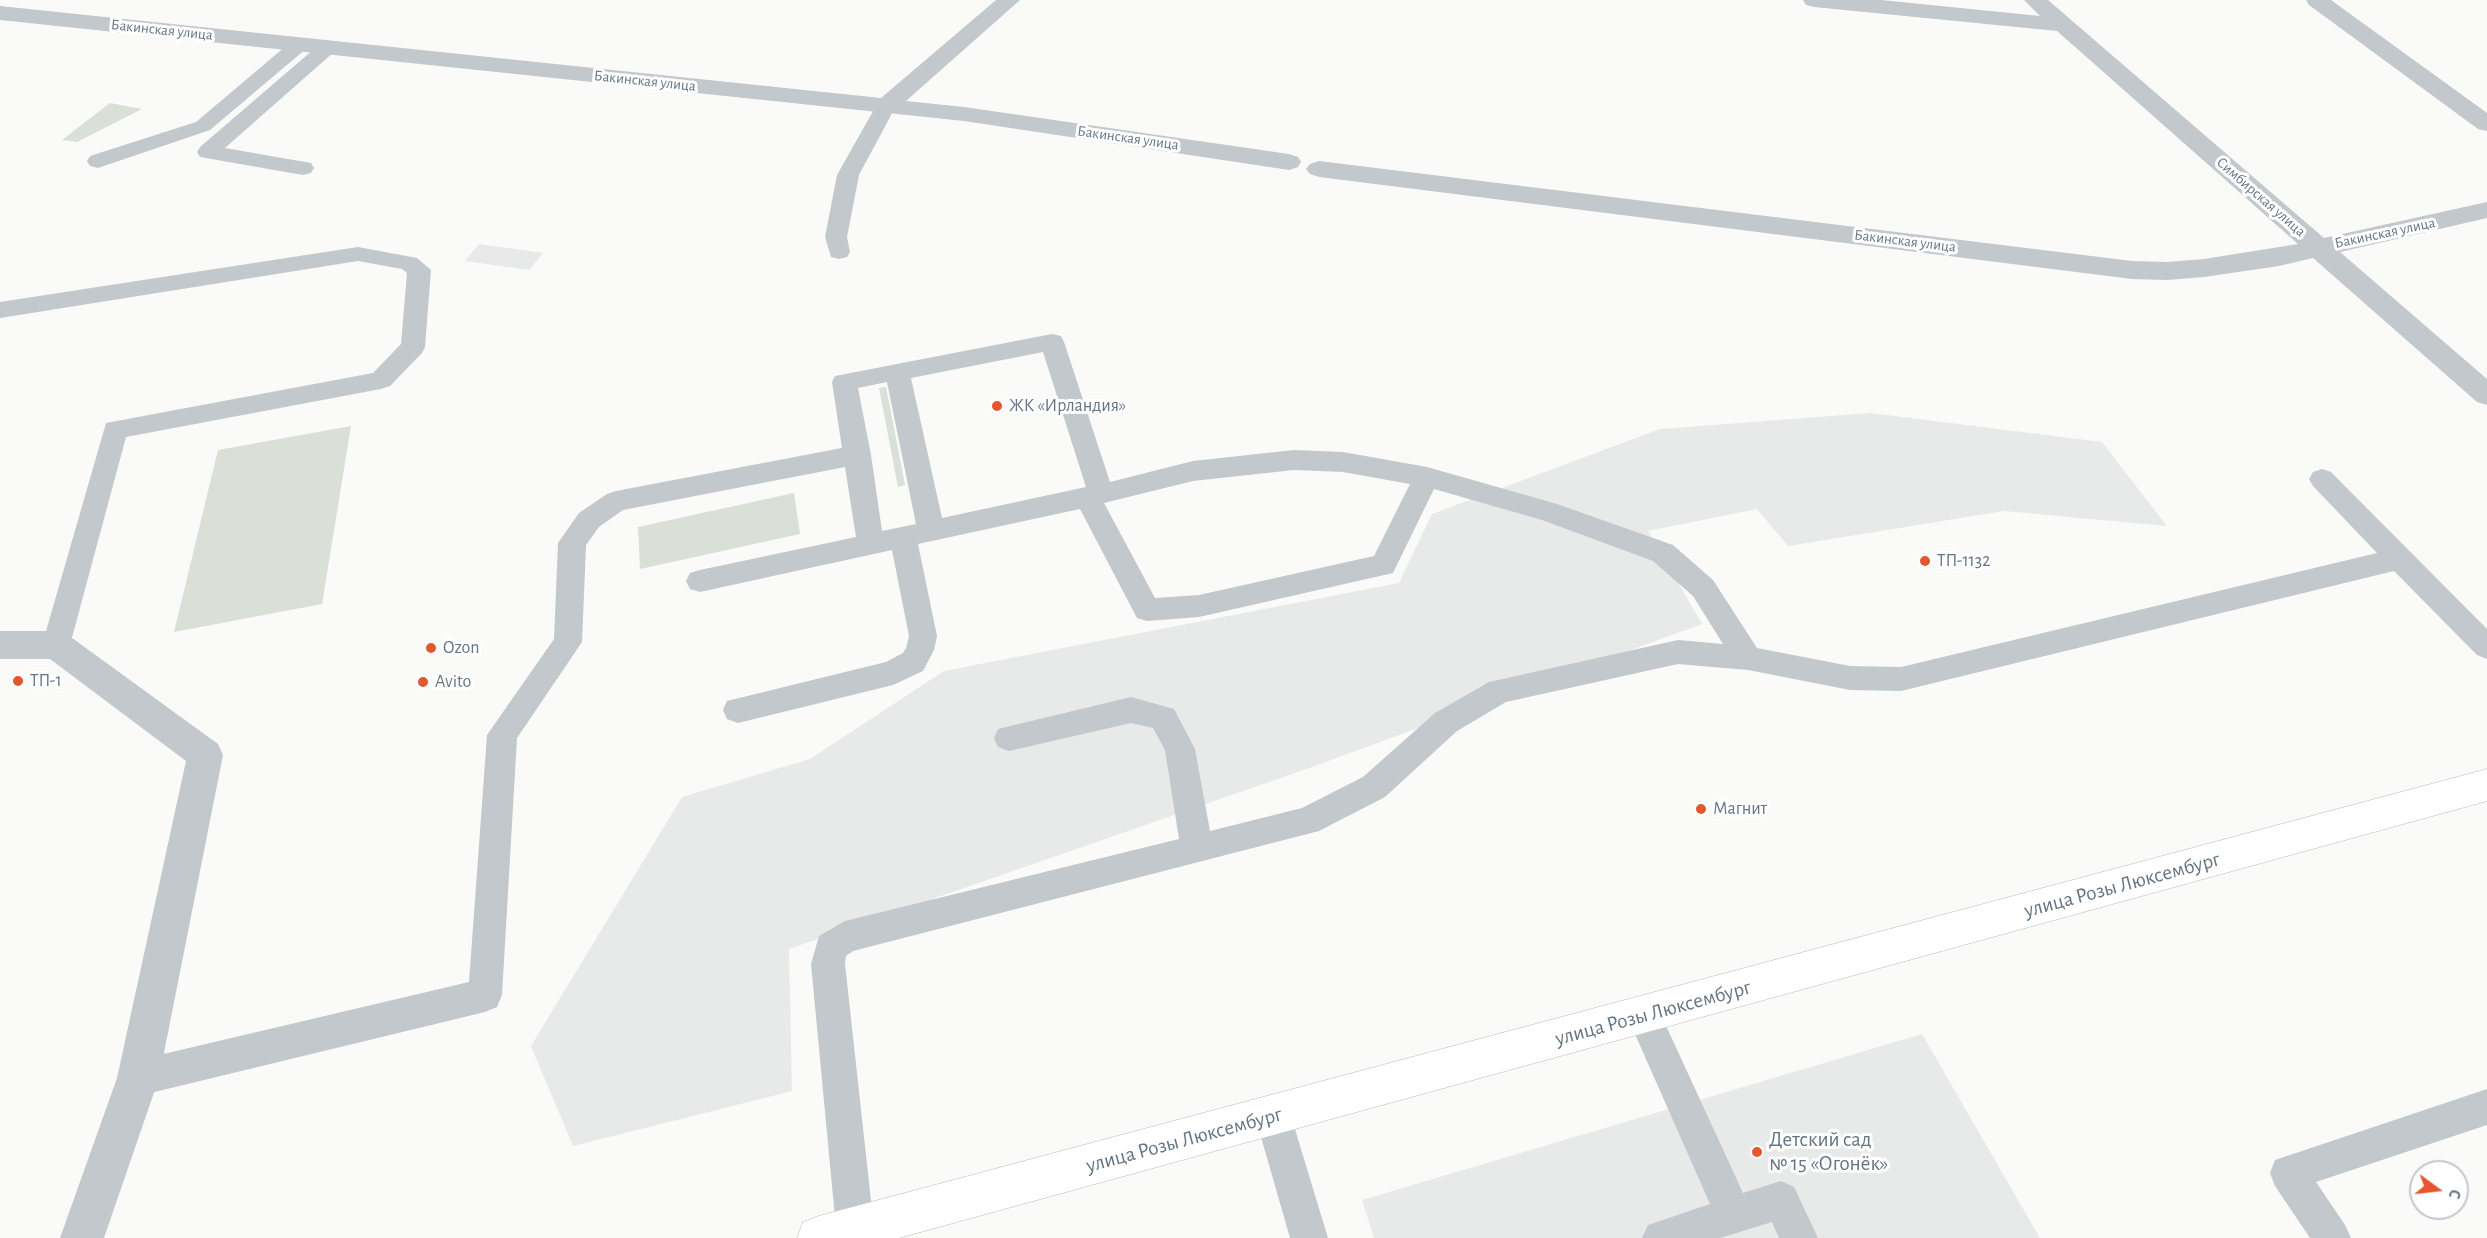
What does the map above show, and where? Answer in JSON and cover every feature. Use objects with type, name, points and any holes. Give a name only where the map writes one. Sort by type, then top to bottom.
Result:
[{"type":"main road","name":"улица Розы Люксембург","points":[[837,1233],[1644,1016],[2487,785]]},
{"type":"street","points":[[886,106],[1009,0]]},
{"type":"street","points":[[1814,0],[2064,26]]},
{"type":"street","name":"Симбирская улица","points":[[2035,0],[2487,395]]},
{"type":"street","points":[[2317,0],[2487,124]]},
{"type":"street","name":"Бакинская улица","points":[[0,13],[964,114],[1289,162]]},
{"type":"street","name":"Бакинская улица","points":[[1319,169],[2132,270],[2166,271],[2204,268],[2279,257],[2487,210]]},
{"type":"street","points":[[0,645],[56,645],[205,755],[138,1078],[82,1238]]},
{"type":"lane","points":[[98,161],[203,126],[300,45]]},
{"type":"lane","points":[[303,168],[208,152],[328,47]]},
{"type":"lane","points":[[839,252],[836,237],[849,175],[886,106]]},
{"type":"lane","points":[[0,310],[358,255],[409,263],[419,270],[413,348],[381,380],[115,430],[56,645]]},
{"type":"lane","points":[[871,544],[858,455],[844,382],[1052,342],[1094,496],[1147,610],[1199,606],[1383,565],[1427,477]]},
{"type":"lane","points":[[897,371],[931,531]]},
{"type":"lane","points":[[138,1078],[485,995],[502,735],[568,642],[572,543],[590,520],[616,501],[858,455]]},
{"type":"lane","points":[[700,582],[1094,496],[1193,471],[1294,460],[1343,462],[1427,477],[1548,511],[1663,553],[1703,588],[1748,658]]},
{"type":"lane","points":[[2322,479],[2487,647]]},
{"type":"lane","points":[[738,710],[893,673],[913,662],[920,650],[922,636],[903,537]]},
{"type":"lane","points":[[837,1233],[828,964],[831,947],[845,937],[1308,821],[1374,788],[1446,722],[1499,691],[1678,652],[1748,658],[1850,678],[1901,680],[2399,559]]},
{"type":"lane","points":[[1010,738],[1131,710],[1163,718],[1180,749],[1197,848]]},
{"type":"lane","points":[[1644,1016],[1734,1215]]},
{"type":"lane","points":[[2332,1238],[2288,1173],[2487,1107]]},
{"type":"lane","points":[[1273,1116],[1309,1238]]},
{"type":"lane","points":[[1661,1238],[1781,1200],[1799,1238]]},
{"type":"shaded area","points":[[110,103],[142,109],[77,142],[62,140]]},
{"type":"shaded area","points":[[479,244],[543,253],[529,270],[465,261]]},
{"type":"shaded area","points":[[886,387],[905,485],[898,487],[879,388]]},
{"type":"shaded area","points":[[1871,413],[2102,442],[2167,526],[2004,511],[1788,546],[1757,509],[1648,531],[1702,624],[1312,767],[789,949],[792,1091],[573,1146],[531,1046],[682,797],[810,759],[944,671],[1399,583],[1432,514],[1660,429]]},
{"type":"shaded area","points":[[351,426],[322,604],[174,632],[218,450]]},
{"type":"shaded area","points":[[794,493],[800,534],[640,569],[638,527]]},
{"type":"shaded area","name":"Детский сад № 15 «Огонёк»","points":[[1922,1034],[2040,1238],[1374,1238],[1362,1200]]},
{"type":"place","name":"ЖК «Ирландия»","points":[[997,406]]},
{"type":"place","name":"ТП-1132","points":[[1925,561]]},
{"type":"place","name":"Ozon","points":[[431,648]]},
{"type":"place","name":"ТП-1","points":[[18,681]]},
{"type":"place","name":"Avito","points":[[423,682]]},
{"type":"place","name":"Магнит","points":[[1701,809]]},
{"type":"place","name":"Детский сад № 15 «Огонёк»","points":[[1757,1152]]}]
